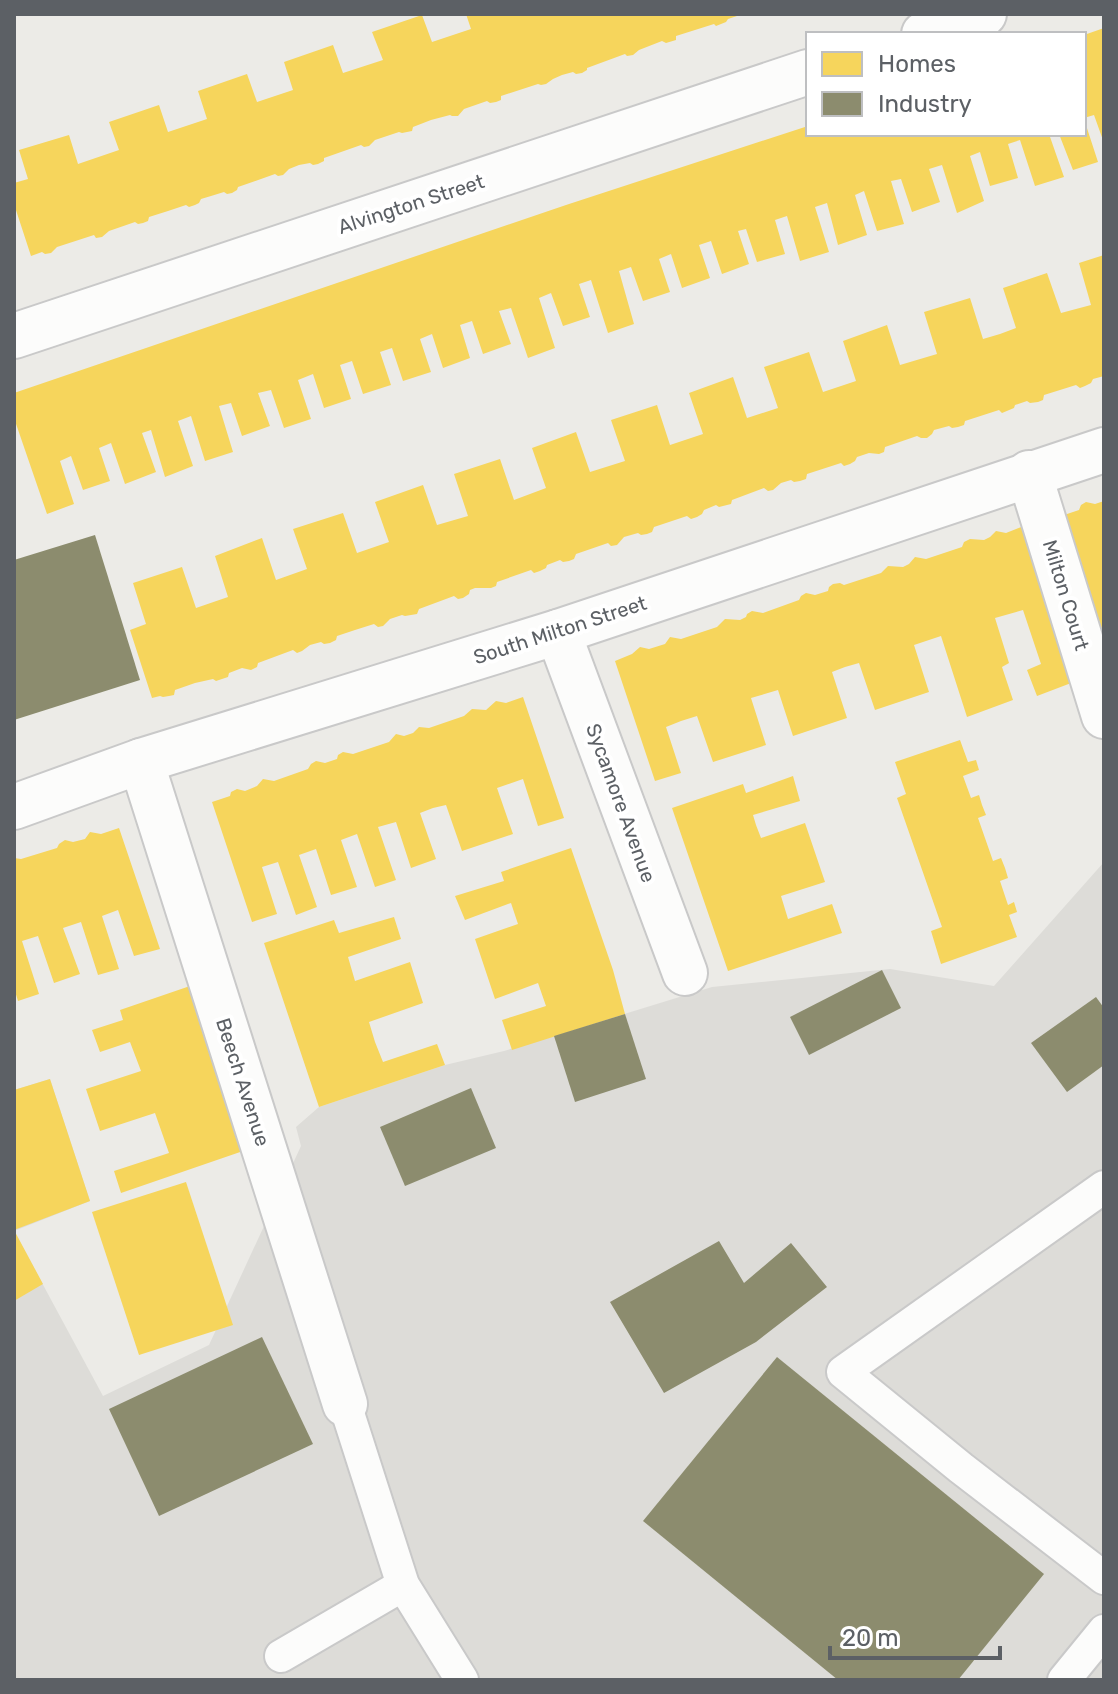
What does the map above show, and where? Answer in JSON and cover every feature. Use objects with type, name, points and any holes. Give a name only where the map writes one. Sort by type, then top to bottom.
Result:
[{"type":"street","points":[[930,32],[984,14]]},
{"type":"street","name":"Alvington Street","points":[[14,336],[806,73]]},
{"type":"street","name":"South Milton Street","points":[[14,807],[141,761],[558,632],[1104,450]]},
{"type":"street","name":"Milton Court","points":[[1029,473],[1104,716]]},
{"type":"street","name":"Sycamore Avenue","points":[[558,632],[685,973]]},
{"type":"street","name":"Beech Avenue","points":[[141,761],[345,1404]]},
{"type":"lane","points":[[1104,1187],[843,1372],[1104,1578]]},
{"type":"lane","points":[[345,1404],[403,1585],[462,1680]]},
{"type":"lane","points":[[281,1656],[403,1585]]},
{"type":"lane","points":[[1064,1680],[1101,1642]]},
{"type":"shaded area","points":[[1104,862],[1104,1680],[14,1680],[14,1231],[103,1396],[209,1345],[301,1146],[296,1127],[319,1107],[445,1065],[504,1051],[712,987],[890,969],[994,986]]},
{"type":"shaded area","points":[[50,1079],[90,1201],[14,1231],[14,1090]]},
{"type":"building: Homes","points":[[466,14],[740,15],[716,26],[714,24],[676,36],[676,40],[662,41],[633,55],[625,54],[587,68],[582,73],[562,75],[546,84],[501,96],[501,100],[496,102],[487,101],[464,109],[458,116],[431,120],[413,127],[412,131],[399,132],[375,140],[369,146],[361,145],[324,158],[318,164],[299,165],[283,175],[275,174],[238,187],[232,193],[224,192],[201,199],[195,205],[149,217],[148,221],[109,231],[102,237],[96,238],[94,235],[57,247],[51,253],[31,256],[14,204],[14,183],[28,179],[19,150],[69,135],[78,164],[119,150],[109,122],[159,105],[168,132],[207,119],[198,91],[247,74],[257,102],[293,90],[284,62],[333,45],[343,73],[383,60],[372,32],[422,15],[432,42],[471,29]]},
{"type":"building: Homes","points":[[1104,28],[1104,143],[1094,115],[1086,117],[1086,34]]},
{"type":"building: Homes","points":[[1086,125],[1098,162],[1073,170],[1060,136],[1086,136]]},
{"type":"building: Homes","points":[[806,127],[806,136],[1050,136],[1064,177],[1035,186],[1020,140],[1008,144],[1018,178],[990,186],[980,152],[970,156],[984,201],[957,213],[942,165],[929,169],[940,202],[912,212],[901,179],[891,181],[904,224],[877,231],[864,191],[855,195],[867,235],[838,245],[827,203],[815,207],[829,252],[800,261],[787,216],[775,220],[785,254],[757,262],[746,229],[738,231],[749,264],[722,274],[711,241],[699,245],[710,278],[682,288],[671,254],[659,259],[670,292],[643,301],[631,267],[619,271],[634,324],[608,333],[591,280],[579,284],[590,317],[563,326],[551,293],[539,298],[555,348],[528,358],[511,308],[499,311],[511,344],[483,354],[472,321],[460,325],[470,358],[443,368],[432,334],[420,339],[431,372],[403,381],[392,348],[380,352],[391,385],[363,394],[352,361],[340,365],[351,399],[324,408],[313,374],[298,380],[311,419],[284,428],[271,390],[258,393],[270,426],[242,436],[231,403],[219,406],[233,452],[205,461],[191,416],[178,421],[193,466],[165,477],[151,430],[142,433],[156,472],[125,484],[111,443],[99,448],[110,481],[83,490],[71,456],[60,461],[74,504],[47,514],[14,418],[14,393]]},
{"type":"building: Homes","points":[[1104,255],[1104,376],[1093,379],[1085,386],[1080,388],[1076,385],[1044,395],[1043,400],[1038,402],[1027,401],[1002,413],[999,410],[965,421],[958,427],[934,430],[927,438],[917,436],[885,447],[884,452],[879,454],[869,453],[857,457],[850,464],[844,466],[841,463],[807,474],[806,479],[781,483],[773,490],[764,488],[732,500],[731,504],[704,510],[697,517],[691,519],[687,516],[654,527],[647,534],[624,537],[617,545],[608,543],[576,554],[569,561],[560,560],[540,571],[534,573],[531,570],[497,582],[491,588],[475,588],[463,598],[454,596],[419,609],[417,614],[390,619],[383,626],[374,624],[337,636],[330,643],[310,645],[297,653],[293,650],[258,663],[251,670],[242,668],[216,681],[213,679],[175,690],[174,695],[152,698],[130,630],[146,624],[133,583],[182,567],[196,608],[228,597],[215,556],[262,538],[276,580],[307,569],[293,529],[343,513],[357,553],[389,542],[375,502],[423,485],[437,525],[468,516],[454,474],[500,459],[514,500],[546,488],[532,448],[576,432],[590,472],[625,461],[611,420],[657,405],[670,445],[703,434],[689,393],[733,377],[747,418],[778,408],[764,367],[809,352],[823,392],[856,381],[843,341],[887,325],[900,365],[937,354],[924,312],[970,298],[983,339],[1000,334],[1016,328],[1003,288],[1047,273],[1061,313],[1091,305],[1079,263]]},
{"type":"building: Homes","points":[[1104,501],[1104,635],[1100,636],[1061,516],[1079,510],[1086,502],[1095,504]]},
{"type":"building: Homes","points":[[1024,526],[1079,680],[1037,696],[1027,670],[1041,664],[1023,610],[995,618],[1009,663],[1002,667],[1013,700],[967,717],[941,636],[914,645],[929,692],[875,710],[859,663],[845,667],[832,672],[847,718],[793,736],[778,690],[751,698],[766,745],[713,762],[697,716],[681,721],[666,727],[681,773],[655,781],[615,661],[640,647],[649,649],[665,644],[670,637],[681,639],[717,627],[725,619],[740,620],[752,611],[763,613],[799,600],[806,593],[815,595],[828,591],[833,584],[844,585],[881,573],[888,566],[903,567],[915,557],[926,559],[962,547],[970,539],[984,540],[996,531],[1006,533]]},
{"type":"building: Homes","points":[[523,697],[564,818],[538,826],[523,779],[497,788],[513,834],[462,851],[446,805],[433,808],[420,813],[436,859],[411,868],[396,822],[378,827],[396,880],[375,887],[357,834],[341,840],[357,887],[331,895],[316,849],[299,855],[317,907],[296,915],[278,862],[262,867],[277,914],[252,922],[212,802],[230,796],[237,789],[245,791],[257,786],[263,779],[274,781],[308,769],[316,761],[325,763],[337,759],[343,752],[353,754],[389,742],[396,734],[404,736],[419,727],[429,728],[464,716],[472,709],[486,710],[496,701],[506,703]]},
{"type":"building: Homes","points":[[960,740],[968,762],[976,760],[979,770],[963,776],[971,798],[979,795],[986,815],[978,818],[993,861],[1001,858],[1005,868],[1008,878],[1000,881],[1008,905],[1014,902],[1017,912],[1009,915],[1017,937],[941,964],[931,931],[942,927],[897,798],[906,794],[895,762]]},
{"type":"building: Homes","points":[[793,776],[800,801],[753,815],[756,825],[761,838],[805,823],[825,882],[781,896],[788,919],[832,904],[842,933],[728,971],[672,808],[743,784],[746,793]]},
{"type":"building: Homes","points":[[119,828],[160,949],[134,956],[118,910],[102,916],[119,969],[98,975],[81,922],[63,928],[80,974],[54,983],[38,936],[22,941],[39,994],[18,1001],[14,988],[14,858],[21,859],[57,848],[65,840],[85,839],[90,832],[101,834]]},
{"type":"building: Homes","points":[[571,848],[625,1014],[512,1050],[502,1020],[546,1006],[538,983],[495,999],[475,939],[518,924],[511,903],[465,920],[455,896],[504,881],[501,872]]},
{"type":"building: Homes","points":[[394,917],[401,939],[348,957],[355,981],[410,962],[423,1003],[369,1022],[375,1042],[383,1062],[437,1044],[445,1065],[319,1107],[264,943],[334,920],[339,933]]},
{"type":"building: Homes","points":[[190,986],[246,1150],[121,1193],[114,1171],[169,1153],[155,1113],[100,1131],[86,1089],[141,1071],[130,1042],[100,1052],[92,1030],[123,1020],[120,1010]]},
{"type":"building: Homes","points":[[50,1079],[90,1201],[14,1230],[14,1090]]},
{"type":"building: Homes","points":[[186,1182],[233,1325],[139,1355],[92,1212]]},
{"type":"building: Homes","points":[[14,1230],[43,1284],[14,1301]]},
{"type":"building: Industry","points":[[95,535],[140,680],[14,720],[14,560]]},
{"type":"building: Industry","points":[[882,970],[901,1008],[809,1055],[790,1017]]},
{"type":"building: Industry","points":[[1096,997],[1104,1008],[1104,1065],[1067,1092],[1031,1043]]},
{"type":"building: Industry","points":[[625,1014],[646,1079],[575,1102],[554,1036]]},
{"type":"building: Industry","points":[[471,1088],[496,1148],[405,1186],[380,1127]]},
{"type":"building: Industry","points":[[719,1241],[744,1283],[791,1243],[827,1287],[756,1342],[664,1393],[610,1302]]},
{"type":"building: Industry","points":[[262,1337],[313,1444],[159,1516],[109,1409]]},
{"type":"building: Industry","points":[[777,1357],[1044,1574],[958,1680],[838,1680],[643,1521]]}]
